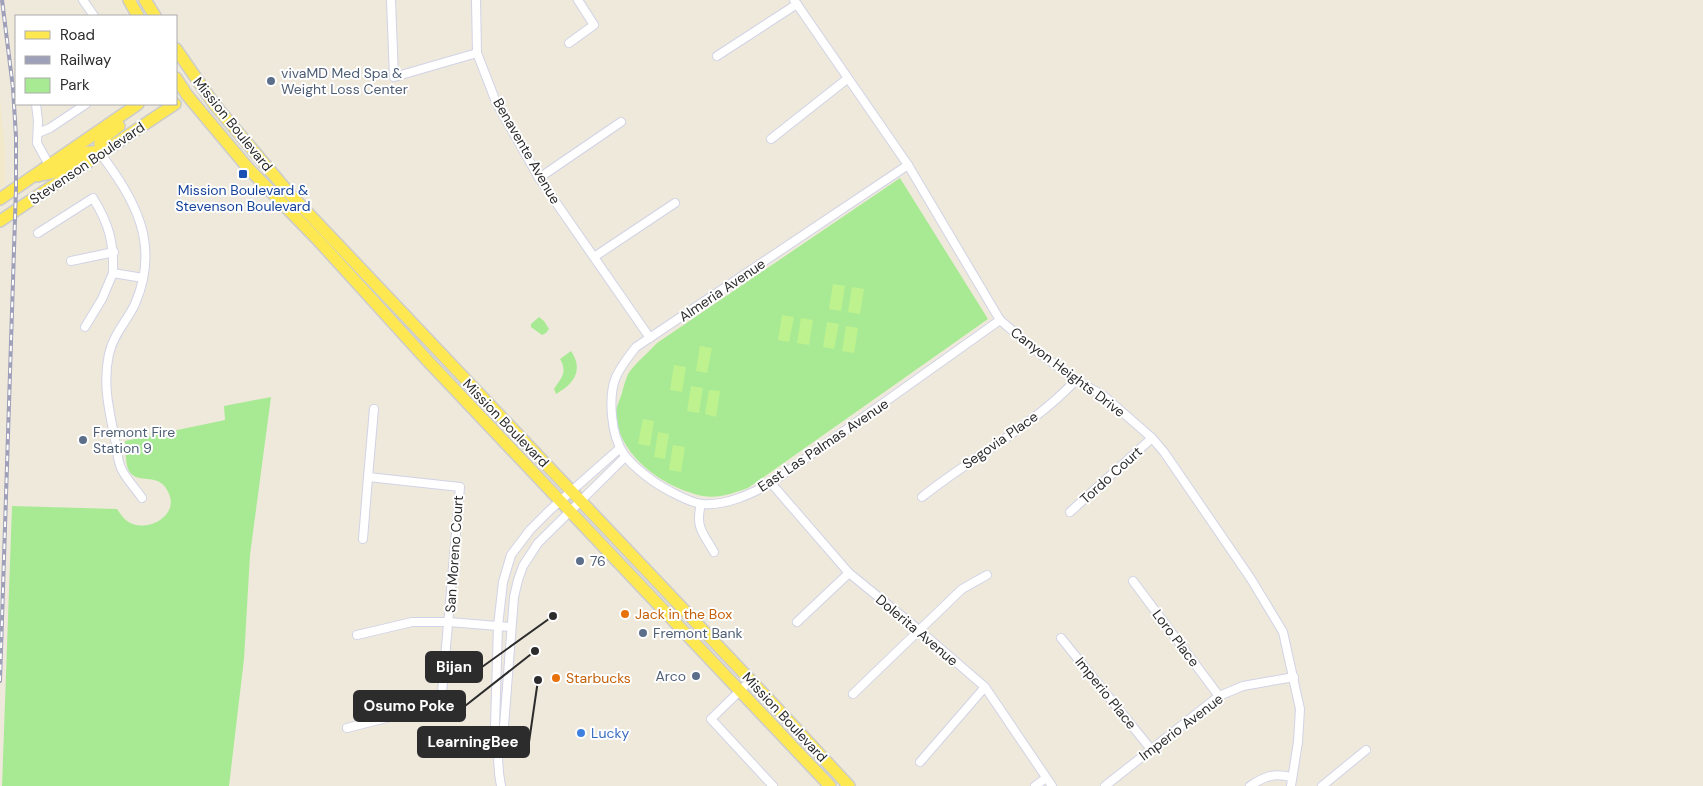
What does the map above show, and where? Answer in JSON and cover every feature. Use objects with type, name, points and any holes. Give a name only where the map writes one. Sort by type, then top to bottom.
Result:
[{"type":"main road","points":[[130,0],[138,15]]},
{"type":"main road","points":[[145,0],[154,15]]},
{"type":"main road","name":"Mission Boulevard","points":[[178,52],[200,85],[289,193],[751,680],[849,786]]},
{"type":"main road","points":[[178,79],[200,85]]},
{"type":"main road","name":"Mission Boulevard","points":[[178,81],[186,95],[248,168],[339,262],[416,349],[830,786]]},
{"type":"main road","name":"Stevenson Boulevard","points":[[178,101],[200,85]]},
{"type":"main road","name":"Stevenson Boulevard","points":[[0,199],[137,105]]},
{"type":"main road","points":[[26,181],[54,172],[84,153],[92,151],[100,153],[99,146],[103,138],[146,105]]},
{"type":"main road","name":"Stevenson Boulevard","points":[[0,221],[173,105]]},
{"type":"street","points":[[83,0],[92,15]]},
{"type":"street","points":[[391,0],[394,78],[477,53]]},
{"type":"street","name":"Benavente Avenue","points":[[476,0],[477,53],[496,102],[539,178],[650,338]]},
{"type":"street","points":[[569,44],[594,25],[578,0]]},
{"type":"street","points":[[717,56],[795,2]]},
{"type":"street","name":"Canyon Heights Drive","points":[[795,2],[908,165],[1000,320],[1035,350],[1076,380],[1104,396],[1152,438],[1164,452],[1251,579],[1283,632],[1300,709],[1298,742],[1291,786]]},
{"type":"street","points":[[771,139],[847,79]]},
{"type":"street","points":[[36,105],[38,143],[49,165]]},
{"type":"street","points":[[38,133],[50,128],[84,105]]},
{"type":"street","points":[[539,178],[621,122]]},
{"type":"street","points":[[100,153],[126,190],[139,218],[145,248],[143,278],[132,309],[114,338],[105,377],[107,401],[121,469],[142,498]]},
{"type":"street","name":"Almeria Avenue","points":[[625,457],[616,441],[610,399],[612,387],[622,364],[636,347],[908,165]]},
{"type":"street","points":[[38,233],[94,198],[105,218],[114,252],[113,273],[102,299],[85,327]]},
{"type":"street","points":[[594,257],[675,203]]},
{"type":"street","points":[[71,261],[114,252]]},
{"type":"street","points":[[113,273],[143,278]]},
{"type":"street","name":"East Las Palmas Avenue","points":[[625,457],[659,485],[701,504],[724,502],[745,497],[771,483],[1000,320]]},
{"type":"street","name":"Segovia Place","points":[[922,497],[943,480],[1046,408],[1076,380]]},
{"type":"street","points":[[363,539],[374,409]]},
{"type":"street","name":"Tordo Court","points":[[1070,512],[1152,438]]},
{"type":"street","points":[[499,738],[495,726],[498,626],[503,582],[511,555],[530,530],[550,510],[619,449]]},
{"type":"street","points":[[501,786],[498,760],[499,738],[504,726],[514,597],[523,566],[538,543],[625,457]]},
{"type":"street","name":"San Moreno Court","points":[[368,477],[460,487],[449,622]]},
{"type":"street","name":"Dolerita Avenue","points":[[771,483],[849,573],[985,687],[1052,786]]},
{"type":"street","points":[[701,504],[698,517],[699,526],[714,552]]},
{"type":"street","points":[[797,622],[849,573]]},
{"type":"street","points":[[853,694],[962,589],[986,575]]},
{"type":"street","name":"Loro Place","points":[[1134,581],[1218,696]]},
{"type":"street","points":[[357,635],[412,622],[449,622],[511,628]]},
{"type":"street","points":[[347,728],[441,704],[449,622]]},
{"type":"street","name":"Imperio Place","points":[[1061,638],[1150,748]]},
{"type":"street","name":"Imperio Avenue","points":[[1104,786],[1218,696],[1243,686],[1294,678]]},
{"type":"street","points":[[751,680],[711,719],[768,784]]},
{"type":"street","points":[[920,762],[985,687]]},
{"type":"street","points":[[1322,786],[1366,750]]},
{"type":"street","points":[[1250,786],[1277,774],[1292,777]]},
{"type":"street","points":[[1035,786],[1046,778]]},
{"type":"shaded area","points":[[0,97],[5,151],[5,185],[0,188]]},
{"type":"green space","points":[[900,178],[988,319],[748,488],[732,494],[703,496],[673,486],[645,467],[624,442],[618,427],[616,411],[628,374],[634,366],[657,343]]},
{"type":"green space","points":[[833,284],[845,286],[841,311],[829,309]]},
{"type":"green space","points":[[852,287],[864,289],[860,314],[848,312]]},
{"type":"green space","points":[[782,315],[794,317],[789,342],[778,340]]},
{"type":"green space","points":[[539,317],[549,329],[542,335],[531,327],[531,324]]},
{"type":"green space","points":[[801,318],[813,320],[809,345],[797,343]]},
{"type":"green space","points":[[827,322],[839,324],[834,349],[823,347]]},
{"type":"green space","points":[[846,326],[858,328],[854,353],[842,351]]},
{"type":"green space","points":[[700,346],[712,348],[707,373],[696,371]]},
{"type":"green space","points":[[571,351],[577,364],[575,376],[568,386],[556,394],[554,389],[563,372],[560,359]]},
{"type":"green space","points":[[674,365],[686,367],[682,392],[670,390]]},
{"type":"green space","points":[[691,386],[703,388],[699,413],[687,411]]},
{"type":"green space","points":[[709,390],[720,391],[716,417],[705,414]]},
{"type":"green space","points":[[271,397],[250,555],[244,659],[229,786],[2,786],[12,506],[117,509],[127,521],[134,525],[143,526],[151,524],[165,516],[169,510],[171,502],[169,494],[160,482],[138,478],[129,471],[126,461],[125,441],[225,420],[224,406]]},
{"type":"green space","points":[[643,419],[654,421],[650,446],[638,444]]},
{"type":"green space","points":[[658,432],[669,434],[665,459],[654,457]]},
{"type":"green space","points":[[673,445],[685,447],[681,472],[669,470]]},
{"type":"railway","points":[[0,681],[16,188],[16,137],[13,88],[2,0]]},
{"type":"place","name":"vivaMD Med Spa & Weight Loss Center","points":[[271,81]]},
{"type":"place","name":"Mission Boulevard & Stevenson Boulevard","points":[[243,174]]},
{"type":"place","name":"Fremont Fire Station 9","points":[[83,440]]},
{"type":"place","name":"76","points":[[580,561]]},
{"type":"place","name":"Jack in the Box","points":[[625,614]]},
{"type":"place","name":"Bijan","points":[[553,616]]},
{"type":"place","name":"Fremont Bank","points":[[643,633]]},
{"type":"place","name":"Osumo Poke","points":[[535,651]]},
{"type":"place","name":"Arco","points":[[696,676]]},
{"type":"place","name":"Starbucks","points":[[556,678]]},
{"type":"place","name":"LearningBee","points":[[538,680]]},
{"type":"place","name":"Lucky","points":[[581,733]]}]
